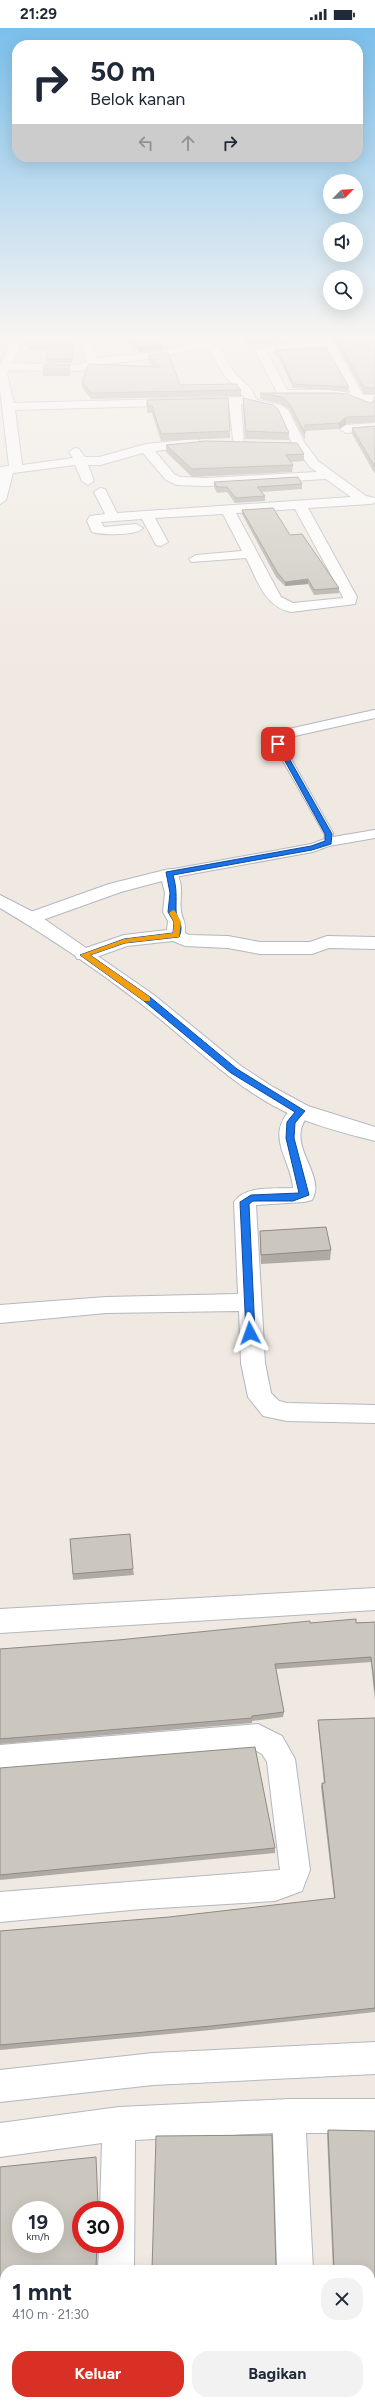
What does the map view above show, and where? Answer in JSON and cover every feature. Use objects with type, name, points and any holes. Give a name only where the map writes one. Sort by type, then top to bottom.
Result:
[{"type":"street","points":[[0,500],[8,470],[11,448]]},
{"type":"street","points":[[8,470],[80,458],[100,461],[146,448],[170,477],[186,482],[328,475]]},
{"type":"street","points":[[302,448],[314,464],[328,475],[369,500]]},
{"type":"street","points":[[80,458],[88,481]]},
{"type":"street","points":[[100,492],[113,517]]},
{"type":"street","points":[[149,520],[113,517],[95,519],[94,521],[97,529],[103,531],[149,520],[228,511],[369,500]]},
{"type":"street","points":[[228,511],[249,554],[275,600],[282,605],[291,608],[350,601],[350,597],[300,506]]},
{"type":"street","points":[[149,520],[161,542]]},
{"type":"street","points":[[196,559],[249,554]]},
{"type":"street","points":[[31,918],[115,888],[169,874],[174,893],[172,912],[177,922],[176,935]]},
{"type":"street","points":[[0,900],[31,918],[147,999],[234,1071],[301,1111],[337,1124],[375,1134]]},
{"type":"street","points":[[84,955],[124,941],[176,935],[185,940],[228,942],[260,948],[312,948],[327,942],[375,943]]},
{"type":"street","points":[[301,1111],[291,1122],[290,1138],[304,1195],[293,1198],[251,1198],[245,1202],[248,1302],[256,1385],[260,1397],[268,1406],[287,1412],[375,1414]]},
{"type":"street","points":[[0,1314],[106,1305],[248,1302]]},
{"type":"street","points":[[0,1620],[375,1599]]},
{"type":"street","points":[[0,1758],[258,1738],[272,1745],[281,1759],[295,1870],[290,1881],[275,1886],[142,1894],[0,1907]]},
{"type":"street","points":[[0,2086],[153,2069],[375,2058]]},
{"type":"street","points":[[0,2140],[119,2124],[288,2116],[375,2116]]},
{"type":"street","points":[[288,2116],[295,2265]]},
{"type":"street","points":[[116,2265],[119,2124]]},
{"type":"lane","points":[[328,842],[329,834],[278,744],[278,738],[285,734],[375,714]]},
{"type":"lane","points":[[169,874],[312,848],[328,842],[375,834]]},
{"type":"building","points":[[169,448],[300,448],[304,454],[286,455],[293,465],[192,469]]},
{"type":"building","points":[[364,448],[375,448],[375,467]]},
{"type":"building","points":[[298,477],[302,484],[257,487],[265,496],[236,498],[227,487],[217,487],[214,482]]},
{"type":"building","points":[[273,508],[290,535],[302,534],[339,588],[314,590],[308,579],[285,582],[277,572],[242,510]]},
{"type":"building","points":[[326,1227],[331,1250],[261,1255],[260,1231]]},
{"type":"building","points":[[130,1534],[133,1569],[73,1574],[70,1539]]},
{"type":"building","points":[[356,1619],[356,1623],[375,1622],[375,1690],[371,1657],[275,1664],[284,1712],[252,1716],[252,1718],[0,1739],[0,1649],[118,1640],[310,1621],[310,1623]]},
{"type":"building","points":[[375,1718],[375,2008],[211,2026],[0,2045],[0,1931],[169,1917],[335,1898],[322,1783],[325,1783],[318,1720]]},
{"type":"building","points":[[255,1747],[275,1848],[0,1875],[0,1768]]},
{"type":"building","points":[[328,2130],[375,2131],[375,2265],[334,2265]]},
{"type":"building","points":[[272,2135],[276,2265],[152,2265],[156,2136]]},
{"type":"building","points":[[96,2157],[98,2201],[72,2201],[72,2253],[97,2253],[96,2265],[0,2265],[0,2167]]},
{"type":"slow traffic","points":[[147,999],[84,955],[97,949],[124,941],[146,937],[176,935],[178,930],[177,922],[173,913]]},
{"type":"route","points":[[250,1333],[244,1220],[245,1202],[251,1198],[293,1198],[304,1195],[291,1148],[290,1138],[291,1122],[301,1111],[266,1092],[234,1071],[147,999],[84,955],[97,949],[124,941],[146,937],[176,935],[178,930],[177,922],[172,912],[174,893],[169,874],[312,848],[328,842],[330,839],[329,834],[278,744]]}]
